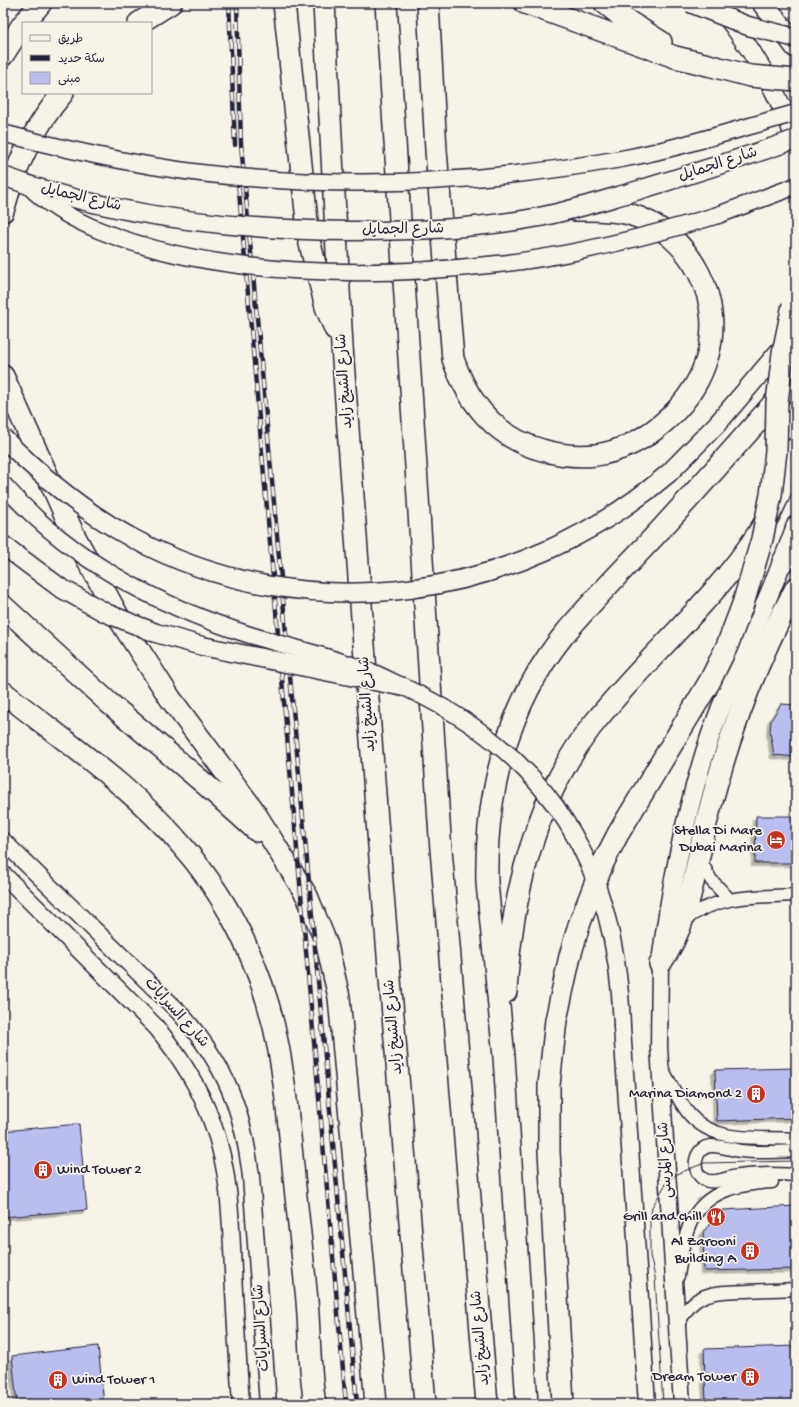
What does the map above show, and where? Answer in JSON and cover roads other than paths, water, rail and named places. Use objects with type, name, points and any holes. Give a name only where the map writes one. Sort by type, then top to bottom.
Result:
[{"type":"highway","points":[[25,22],[40,3]]},
{"type":"highway","points":[[142,22],[171,3]]},
{"type":"highway","points":[[284,3],[309,240],[326,307],[342,347]]},
{"type":"highway","name":"شارع الشيخ زايد","points":[[324,3],[342,347],[377,821],[425,1404]]},
{"type":"highway","name":"شارع الشيخ زايد","points":[[386,3],[440,837],[487,1404]]},
{"type":"highway","points":[[428,3],[436,150],[453,359],[460,379],[470,397],[483,414],[498,428],[516,440],[555,454],[576,456],[597,455],[636,441],[654,430],[684,401],[696,384],[706,364],[710,344],[711,316],[706,288],[694,263],[677,242],[655,225],[629,214],[602,210],[569,210]]},
{"type":"highway","points":[[525,3],[670,55],[708,66],[750,76],[796,80]]},
{"type":"highway","points":[[605,3],[643,32],[708,66]]},
{"type":"highway","points":[[763,3],[796,47]]},
{"type":"highway","points":[[3,55],[21,27]]},
{"type":"highway","points":[[3,211],[17,166],[28,144],[40,123],[62,94]]},
{"type":"highway","points":[[563,1404],[554,1264],[549,1151],[549,1085],[556,1020],[568,962],[591,894],[615,840],[649,779],[710,681],[727,646],[743,604],[762,539],[771,495],[776,451],[777,402],[783,353],[796,294]]},
{"type":"highway","points":[[3,376],[74,535],[104,593],[146,662],[192,728],[241,793],[293,873],[318,920],[334,970],[339,997],[376,1404]]},
{"type":"highway","points":[[527,1403],[504,1056],[495,976],[486,857],[491,805],[503,753],[511,728],[534,681],[563,637],[683,506],[796,378]]},
{"type":"highway","points":[[504,1056],[506,985],[515,914],[531,844],[550,796],[562,772],[590,728],[621,691],[708,597],[759,532],[782,490],[796,448]]},
{"type":"highway","points":[[783,562],[796,542]]},
{"type":"highway","points":[[660,964],[674,944],[684,922],[714,794],[742,709],[770,637],[796,588]]},
{"type":"highway","points":[[3,606],[110,703],[225,801],[278,851]]},
{"type":"highway","points":[[3,692],[125,789],[166,827],[202,870],[229,912],[245,943],[259,976],[272,1016],[284,1078],[307,1299],[315,1404]]},
{"type":"main road","points":[[690,3],[748,26],[796,38]]},
{"type":"main road","points":[[716,3],[757,59],[784,112],[796,140]]},
{"type":"main road","points":[[3,133],[93,155],[182,170],[270,180],[380,182],[496,176],[622,158],[675,146],[796,113]]},
{"type":"main road","name":"شارع الجمايل","points":[[3,176],[29,186],[96,203],[164,216],[233,225],[302,230],[437,230],[503,223],[569,210],[713,168],[796,140]]},
{"type":"main road","points":[[29,186],[43,200],[75,219],[114,236],[160,250],[207,260],[253,266],[365,272],[454,268],[499,264],[588,250],[675,228],[746,205],[796,186]]},
{"type":"main road","points":[[3,438],[37,470],[109,524],[154,549],[201,568],[255,583],[317,592],[380,592],[412,589],[474,577],[534,556],[591,528],[619,512],[644,493],[694,448],[742,396],[796,332]]},
{"type":"main road","points":[[3,484],[24,507],[57,536],[93,563],[137,589],[211,621],[354,666],[446,708],[466,720],[497,743],[536,781],[564,818],[590,867],[607,918],[618,972],[648,1404]]},
{"type":"main road","points":[[660,964],[672,884],[698,773],[726,694],[783,562],[796,525]]},
{"type":"main road","points":[[3,545],[59,587],[82,601],[124,621],[156,633],[202,646],[404,688]]},
{"type":"main road","name":"شارع السرايات","points":[[3,841],[174,1006],[199,1035],[216,1060],[233,1095],[247,1147],[268,1404]]},
{"type":"main road","name":"شارع السرايات","points":[[3,874],[156,1027],[174,1048],[189,1072],[205,1104],[221,1151],[231,1222],[241,1404]]},
{"type":"main road","name":"شارع المرسى","points":[[660,964],[658,1021],[682,1404]]},
{"type":"main road","points":[[233,1273],[258,1272]]},
{"type":"street","points":[[699,858],[710,880],[729,899]]},
{"type":"street","points":[[684,922],[704,907],[729,899],[796,895]]},
{"type":"street","points":[[661,1067],[682,1104],[690,1115],[702,1126],[729,1136],[796,1139]]},
{"type":"street","points":[[796,1151],[753,1152],[711,1146],[698,1153],[695,1159],[695,1166],[702,1177],[713,1182],[749,1175],[796,1175]]},
{"type":"street","points":[[675,1291],[686,1236],[691,1221],[708,1200],[718,1193],[732,1187],[796,1179]]},
{"type":"street","points":[[678,1325],[683,1313],[692,1304],[709,1294],[796,1289]]},
{"type":"tram line","points":[[663,1404],[655,1277],[650,1256],[650,1222],[652,1207],[667,1182],[675,1175],[704,1163],[796,1161]]},
{"type":"railway","points":[[229,3],[235,145]]},
{"type":"railway","points":[[237,3],[241,144],[357,1404]]},
{"type":"railway","points":[[237,169],[346,1404]]},
{"type":"place","name":"Stella Di Mare Dubai Marina","points":[[776,840]]},
{"type":"place","name":"Marina Diamond 2","points":[[756,1094]]},
{"type":"place","name":"Wind Tower 2","points":[[43,1170]]},
{"type":"place","name":"Grill and chill","points":[[716,1217]]},
{"type":"place","name":"Al Zarooni Building A","points":[[750,1251]]},
{"type":"place","name":"Dream Tower","points":[[750,1377]]},
{"type":"place","name":"Wind Tower 1","points":[[58,1380]]}]
